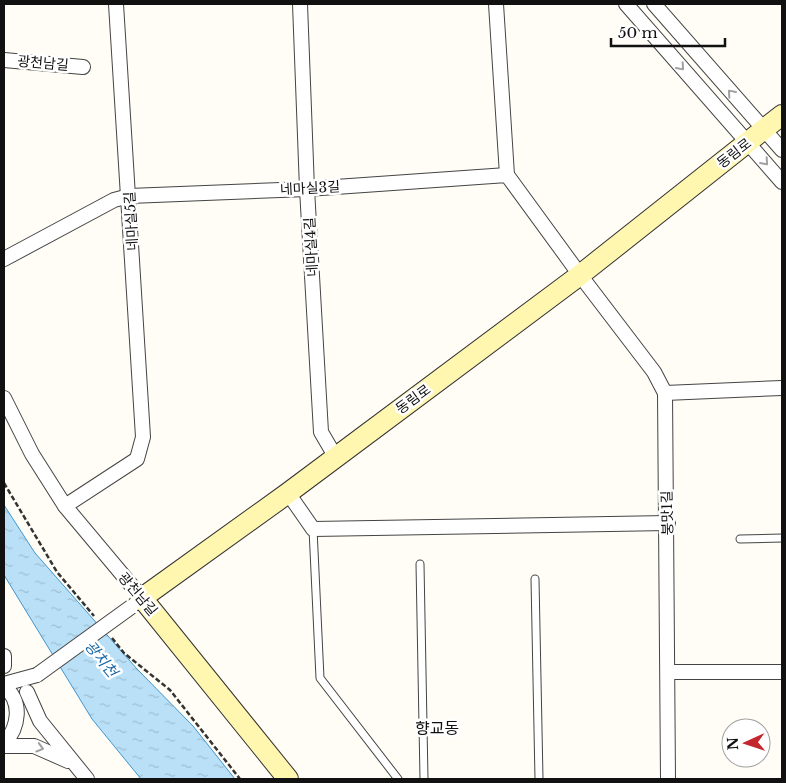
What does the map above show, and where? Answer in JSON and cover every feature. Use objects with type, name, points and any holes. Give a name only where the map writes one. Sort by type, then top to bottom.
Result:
[{"type":"street","name":"네마실5길","points":[[65,506],[137,459],[143,438],[116,4]]},
{"type":"street","name":"네마실4길","points":[[300,4],[307,188],[321,432],[335,456]]},
{"type":"street","points":[[496,4],[507,175],[580,275]]},
{"type":"street","points":[[626,4],[782,182]]},
{"type":"street","points":[[654,4],[782,150]]},
{"type":"street","name":"광천남길","points":[[4,60],[83,67]]},
{"type":"street","name":"동림로","points":[[37,675],[288,493],[335,456],[580,275],[782,115]]},
{"type":"street","name":"네마실3길","points":[[4,259],[114,200],[129,196],[307,188],[507,175]]},
{"type":"street","name":"붕맛1길","points":[[580,275],[654,372],[665,393],[668,523],[668,779]]},
{"type":"street","points":[[665,393],[782,388]]},
{"type":"street","name":"광천남길","points":[[4,398],[32,454],[65,506],[137,602],[288,779]]},
{"type":"street","points":[[288,493],[313,529],[668,523]]},
{"type":"street","points":[[4,656],[4,666]]},
{"type":"street","points":[[668,672],[782,672]]},
{"type":"street","points":[[4,745],[11,736],[16,724],[17,708],[10,692],[4,685],[37,675]]},
{"type":"street","points":[[17,708],[37,675]]},
{"type":"street","points":[[27,692],[40,721],[87,779]]},
{"type":"street","points":[[17,708],[40,721]]},
{"type":"street","points":[[4,745],[34,746],[50,751],[73,764]]},
{"type":"lane","points":[[313,529],[320,678],[398,779]]},
{"type":"lane","points":[[740,539],[782,538]]},
{"type":"lane","points":[[420,564],[424,779]]},
{"type":"lane","points":[[535,578],[539,779]]},
{"type":"water","name":"광치천","points":[[4,505],[35,553],[137,669],[193,726],[235,779],[141,779],[92,719],[4,575]]},
{"type":"district","name":"향교동","points":[[437,728]]}]
